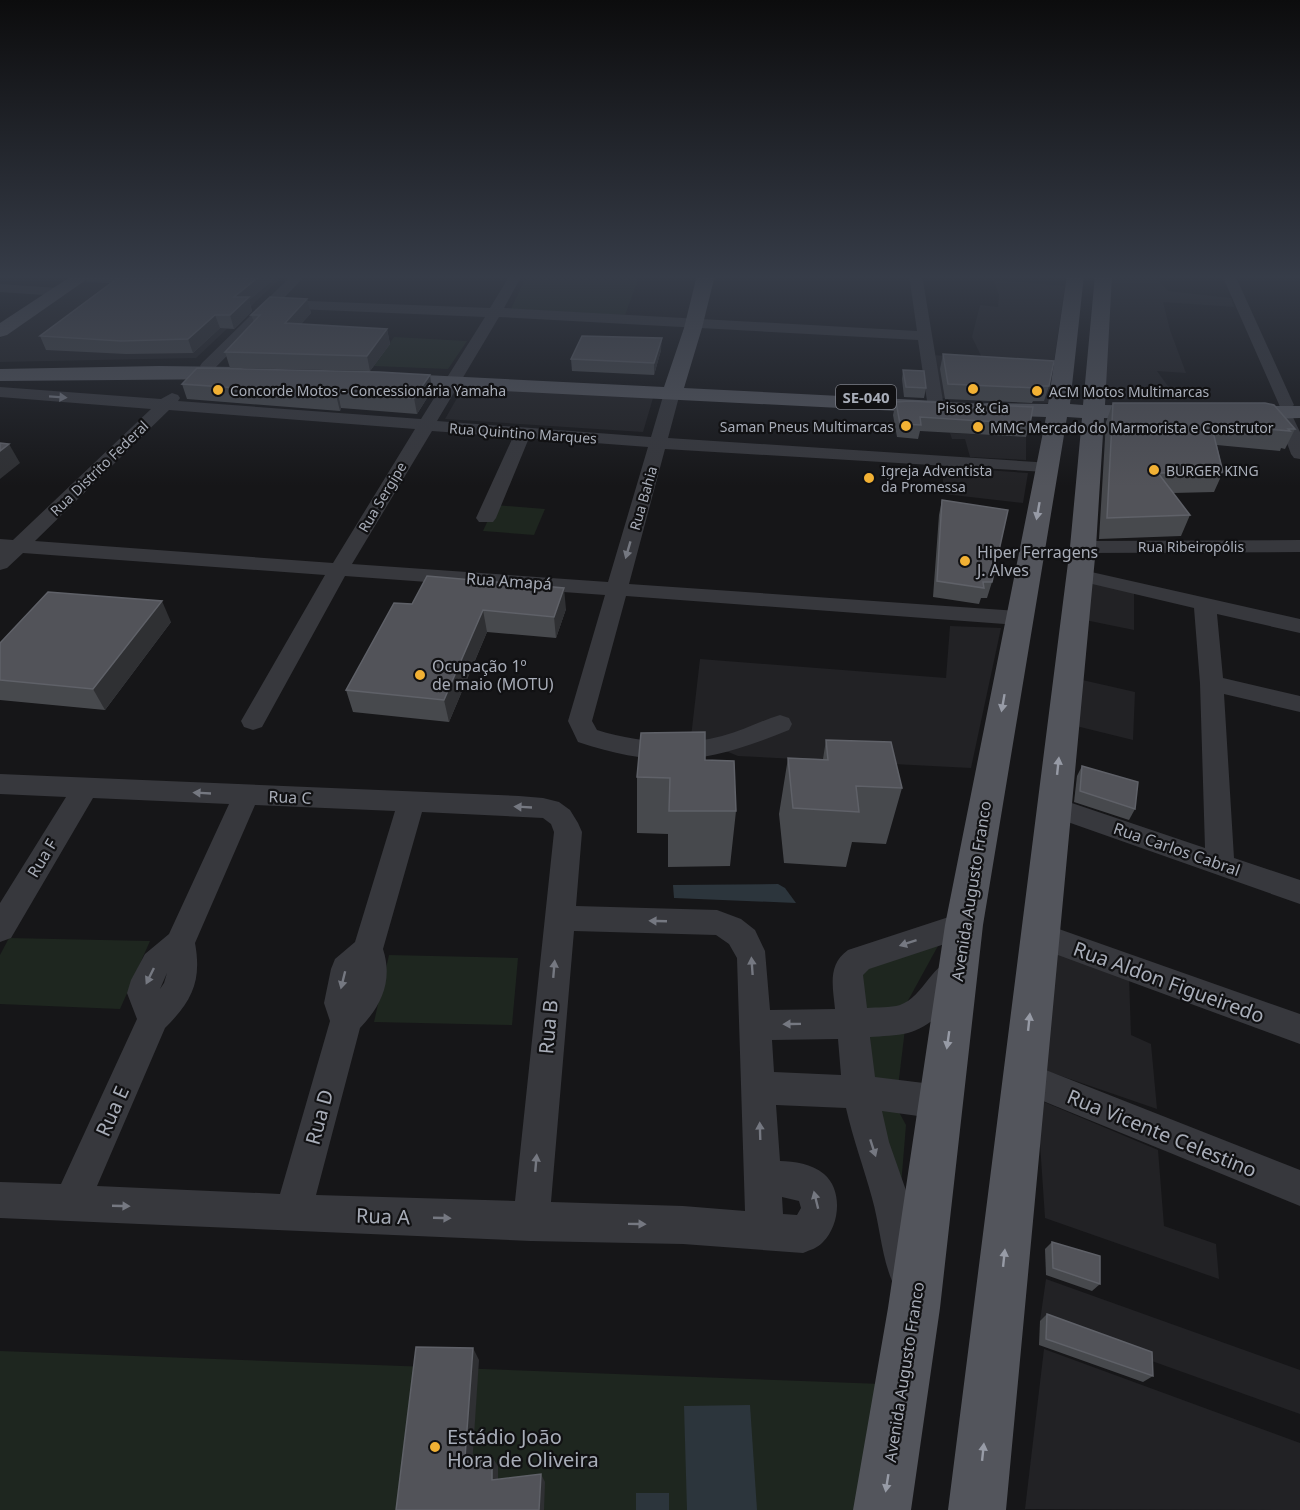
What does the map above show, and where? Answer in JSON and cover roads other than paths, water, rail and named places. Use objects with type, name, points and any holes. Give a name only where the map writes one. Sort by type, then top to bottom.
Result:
[{"type":"main road","name":"Rua Bahia","points":[[673,390],[687,345]]},
{"type":"main road","name":"Avenida Augusto Franco","points":[[976,1510],[1081,561],[1075,345]]},
{"type":"main road","name":"Avenida Augusto Franco","points":[[882,1510],[914,1308],[964,925],[1018,618],[1046,467],[1075,409],[1089,345]]},
{"type":"main road","points":[[0,368],[258,370]]},
{"type":"main road","points":[[0,375],[203,369]]},
{"type":"main road","name":"SE-040","points":[[366,375],[1075,409],[1177,409]]},
{"type":"main road","name":"SE-040","points":[[673,390],[934,400],[1075,409]]},
{"type":"main road","points":[[1213,409],[1292,409]]},
{"type":"street","name":"Rua Distrito Federal","points":[[0,564],[9,545],[165,405],[227,345]]},
{"type":"street","name":"Rua Sergipe","points":[[253,721],[339,569],[475,345]]},
{"type":"street","points":[[926,345],[934,400]]},
{"type":"street","points":[[1262,345],[1292,409],[1300,454]]},
{"type":"street","name":"Rua Bahia","points":[[673,390],[580,721],[587,736],[602,741],[646,748],[684,750],[710,748],[736,741],[780,724]]},
{"type":"street","name":"Rua Quintino Marques","points":[[0,392],[523,434],[1046,467]]},
{"type":"street","points":[[486,518],[523,434]]},
{"type":"street","name":"Rua Amapá","points":[[9,545],[1018,618]]},
{"type":"street","name":"Rua Ribeiropólis","points":[[1081,561],[1300,546]]},
{"type":"street","points":[[1081,561],[1205,605],[1300,626]]},
{"type":"street","points":[[1205,605],[1212,683],[1220,864]]},
{"type":"street","points":[[1212,683],[1300,704]]},
{"type":"street","name":"Rua C","points":[[0,784],[542,808],[556,812],[564,819],[568,832]]},
{"type":"street","name":"Rua F","points":[[0,929],[85,788]]},
{"type":"street","name":"Rua E","points":[[71,1204],[153,1018],[173,1000],[183,980],[184,963],[180,943],[246,795]]},
{"type":"street","name":"Rua D","points":[[293,1213],[346,1020],[363,1004],[372,983],[372,960],[368,949],[411,802]]},
{"type":"street","name":"Rua Carlos Cabral","points":[[1054,807],[1300,892]]},
{"type":"street","name":"Rua B","points":[[531,1222],[568,832]]},
{"type":"street","points":[[559,918],[717,923],[738,930],[749,947],[752,958],[765,1231]]},
{"type":"street","points":[[914,1308],[894,1208],[871,1142],[860,1092],[847,975],[851,965],[859,959],[964,925]]},
{"type":"street","name":"Rua Aldon Figueiredo","points":[[1039,935],[1300,1029]]},
{"type":"street","points":[[755,1024],[852,1024],[907,1019],[929,1003],[958,970]]},
{"type":"street","name":"Rua Vicente Celestino","points":[[1023,1077],[1300,1188]]},
{"type":"street","points":[[758,1088],[860,1092],[940,1102]]},
{"type":"street","name":"Rua A","points":[[0,1200],[531,1222],[683,1225],[803,1234],[812,1229],[817,1222],[819,1204],[812,1187],[804,1183],[762,1178]]},
{"type":"place","name":"Pisos & Cia","points":[[973,389]]},
{"type":"place","name":"Concorde Motos - Concessionária Yamaha","points":[[218,390]]},
{"type":"place","name":"ACM Motos Multimarcas","points":[[1037,391]]},
{"type":"place","name":"Saman Pneus Multimarcas","points":[[906,426]]},
{"type":"place","name":"MMC Mercado do Marmorista e Construtor","points":[[978,427]]},
{"type":"place","name":"BURGER KING","points":[[1154,470]]},
{"type":"place","name":"Igreja Adventista da Promessa","points":[[869,478]]},
{"type":"place","name":"Hiper Ferragens J. Alves","points":[[965,561]]},
{"type":"place","name":"Ocupação 1º de maio (MOTU)","points":[[420,675]]},
{"type":"place","name":"Estádio João Hora de Oliveira","points":[[435,1447]]}]
